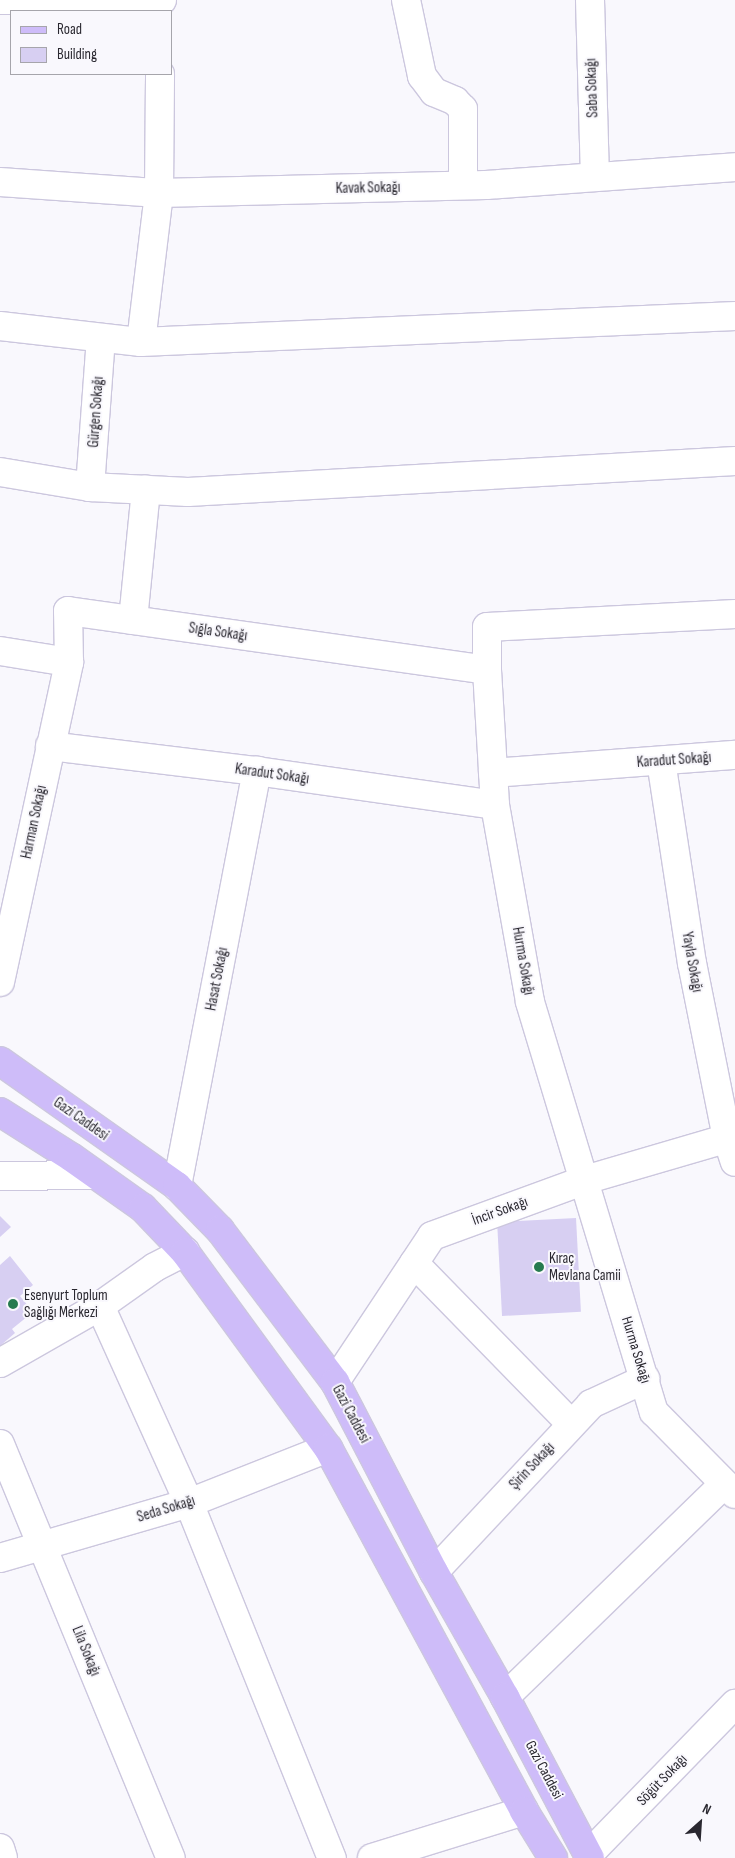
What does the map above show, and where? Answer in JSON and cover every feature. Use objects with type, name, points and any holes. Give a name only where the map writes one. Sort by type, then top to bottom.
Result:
[{"type":"main road","name":"Gazi Caddesi","points":[[0,1061],[177,1186],[220,1230],[334,1382],[434,1572],[505,1697],[589,1857]]},
{"type":"main road","points":[[0,1112],[142,1208],[185,1252],[328,1448],[524,1810],[553,1858]]},
{"type":"street","points":[[0,0],[162,0]]},
{"type":"street","points":[[406,0],[422,76],[434,92],[455,101],[463,109],[463,185]]},
{"type":"street","name":"Saba Sokağı","points":[[590,0],[595,177]]},
{"type":"street","points":[[141,342],[159,193],[160,75]]},
{"type":"street","name":"Kavak Sokağı","points":[[0,182],[159,193],[463,185],[735,167]]},
{"type":"street","points":[[0,326],[141,342],[735,316]]},
{"type":"street","name":"Gürgen Sokağı","points":[[90,487],[101,338]]},
{"type":"street","points":[[0,472],[90,487],[188,492],[735,462]]},
{"type":"street","points":[[133,620],[146,490]]},
{"type":"street","name":"Sığla Sokağı","points":[[69,662],[68,611],[487,670]]},
{"type":"street","name":"Hurma Sokağı","points":[[730,1489],[654,1412],[530,1002],[494,805],[487,670],[487,627],[735,614]]},
{"type":"street","points":[[0,651],[69,662]]},
{"type":"street","name":"Harman Sokağı","points":[[0,982],[69,662]]},
{"type":"street","name":"Karadut Sokağı","points":[[50,746],[494,805]]},
{"type":"street","name":"Karadut Sokağı","points":[[493,773],[735,755]]},
{"type":"street","name":"Yayla Sokağı","points":[[661,761],[692,963],[732,1145]]},
{"type":"street","name":"Hasat Sokağı","points":[[177,1186],[257,772]]},
{"type":"street","name":"İncir Sokağı","points":[[334,1382],[432,1236],[585,1180],[732,1145]]},
{"type":"street","points":[[0,1176],[94,1175]]},
{"type":"street","points":[[0,1363],[100,1306],[155,1267],[185,1252]]},
{"type":"street","points":[[414,1263],[571,1424]]},
{"type":"street","points":[[100,1306],[189,1503],[332,1858]]},
{"type":"street","name":"Şirin Sokağı","points":[[434,1572],[591,1404],[645,1379]]},
{"type":"street","name":"Lila Sokağı","points":[[0,1444],[171,1858]]},
{"type":"street","name":"Seda Sokağı","points":[[0,1558],[189,1503],[328,1448]]},
{"type":"street","points":[[505,1697],[730,1489]]},
{"type":"street","name":"Söğüt Sokağı","points":[[589,1857],[735,1704]]},
{"type":"street","points":[[372,1858],[524,1810]]},
{"type":"street","points":[[0,1848],[3,1858]]},
{"type":"building","points":[[0,1216],[11,1227],[0,1237]]},
{"type":"building","name":"Kıraç Mevlana Camii","points":[[576,1218],[581,1312],[502,1316],[497,1222]]},
{"type":"building","name":"Esenyurt Toplum Sağlığı Merkezi","points":[[10,1256],[33,1285],[20,1296],[33,1312],[12,1329],[15,1333],[0,1346],[0,1265]]},
{"type":"place","name":"Kıraç Mevlana Camii","points":[[539,1267]]},
{"type":"place","name":"Esenyurt Toplum Sağlığı Merkezi","points":[[13,1304]]}]
